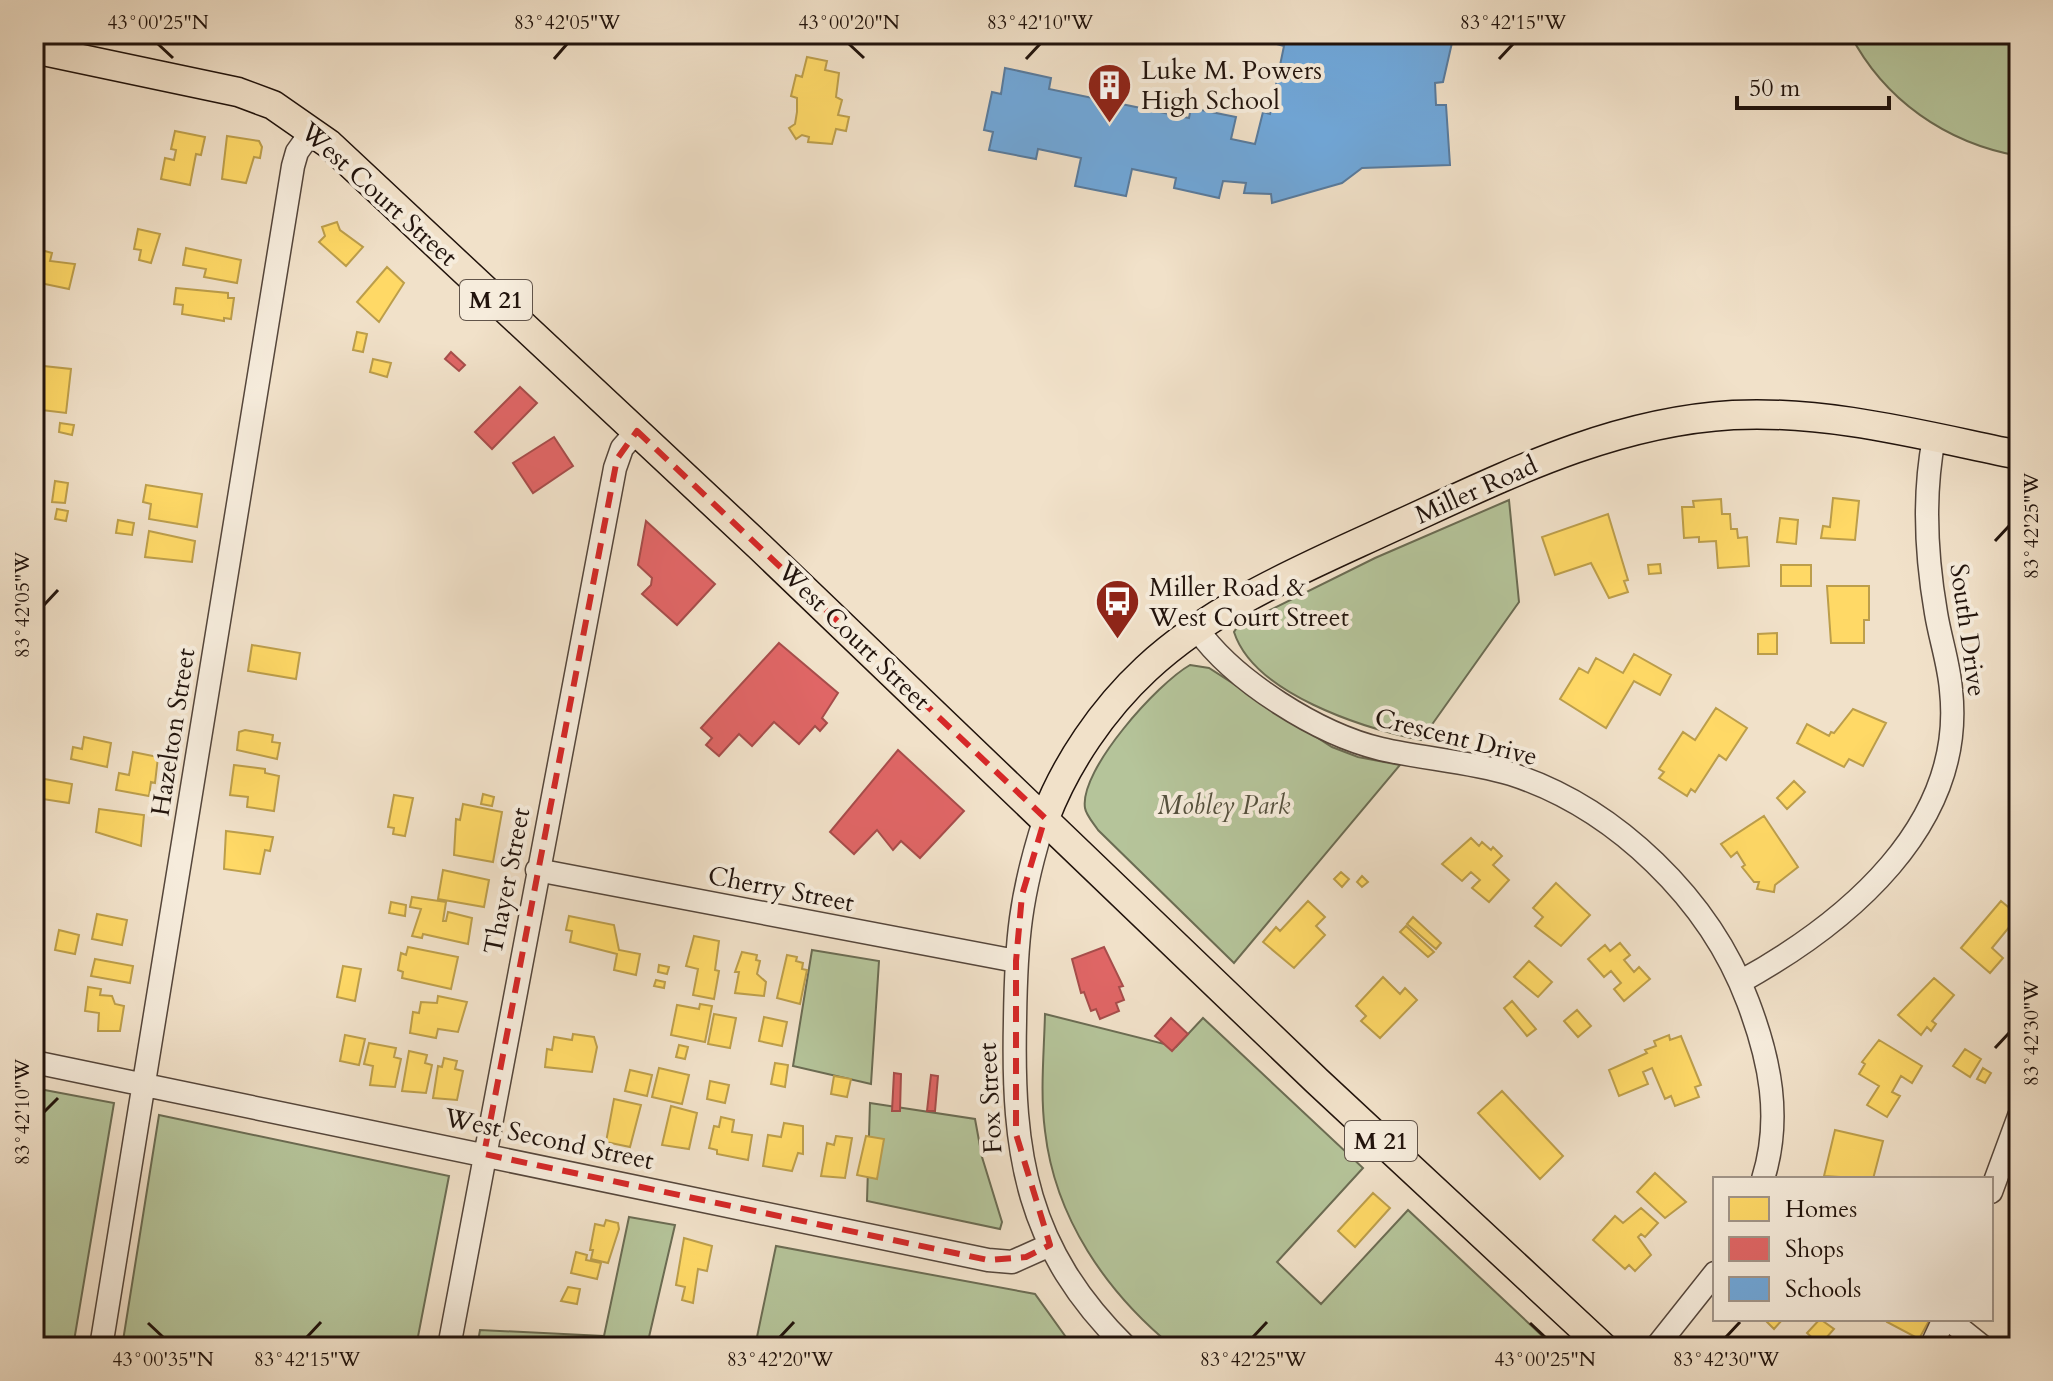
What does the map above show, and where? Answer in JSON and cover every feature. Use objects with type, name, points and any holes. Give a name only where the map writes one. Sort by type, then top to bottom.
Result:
[{"type":"main road","name":"West Court Street","points":[[34,49],[238,92],[273,105],[312,131],[637,431],[1306,1070],[1603,1347]]},
{"type":"main road","name":"Miller Road","points":[[1045,818],[1069,766],[1111,709],[1147,668],[1197,629],[1295,572],[1544,459],[1623,432],[1695,419],[1776,415],[1844,421],[2019,455]]},
{"type":"street","name":"Hazelton Street","points":[[101,1347],[293,166],[297,152],[312,131]]},
{"type":"street","name":"Thayer Street","points":[[449,1347],[615,468],[622,448],[637,431]]},
{"type":"street","name":"South Drive","points":[[1740,982],[1836,921],[1874,886],[1912,836],[1939,779],[1952,707],[1928,554],[1927,485],[1934,438]]},
{"type":"street","name":"Crescent Drive","points":[[1197,629],[1222,661],[1332,732],[1378,748],[1510,774],[1543,787],[1596,816],[1638,848],[1682,893],[1710,929],[1740,982],[1765,1052],[1773,1102],[1772,1145],[1764,1177]]},
{"type":"street","name":"Fox Street","points":[[1045,818],[1022,895],[1016,961],[1016,1134],[1026,1184],[1050,1245],[1077,1290],[1126,1347]]},
{"type":"street","name":"Cherry Street","points":[[537,870],[1016,961]]},
{"type":"street","name":"West Second Street","points":[[34,1062],[1001,1263],[1018,1261],[1050,1245]]},
{"type":"street","points":[[1993,1187],[2019,1116]]},
{"type":"street","points":[[1657,1346],[1713,1276]]},
{"type":"street","points":[[1931,1347],[1945,1321]]},
{"type":"street","points":[[1949,1321],[1983,1347]]},
{"type":"highlighted area","points":[[637,431],[1045,818],[1022,895],[1016,961],[1016,1134],[1050,1245],[1026,1257],[988,1260],[484,1154],[617,459]]},
{"type":"green space","points":[[1850,34],[2019,34],[2019,156],[1967,141],[1920,115],[1880,79]]},
{"type":"green space","points":[[1509,500],[1519,602],[1421,740],[1370,727],[1313,705],[1264,673],[1245,654],[1234,632],[1238,626],[1375,558]]},
{"type":"green space","name":"Mobley Park","points":[[1190,665],[1209,668],[1332,747],[1358,757],[1400,765],[1234,963],[1098,830],[1085,808],[1086,792],[1094,772],[1123,729],[1159,690]]},
{"type":"green space","points":[[812,950],[879,961],[871,1084],[793,1066]]},
{"type":"green space","points":[[1045,1014],[1176,1047],[1203,1018],[1363,1168],[1277,1262],[1321,1304],[1408,1210],[1554,1347],[1173,1347],[1126,1302],[1106,1277],[1072,1223],[1060,1194],[1045,1131]]},
{"type":"green space","points":[[34,1088],[114,1103],[73,1347],[34,1347]]},
{"type":"green space","points":[[870,1103],[975,1119],[982,1157],[1002,1222],[1000,1229],[867,1201]]},
{"type":"green space","points":[[159,1115],[449,1176],[416,1347],[122,1347]]},
{"type":"green space","points":[[629,1217],[675,1225],[649,1337],[757,1337],[776,1246],[1035,1294],[1073,1347],[477,1347],[480,1330],[604,1336]]},
{"type":"building: Homes","points":[[807,57],[827,61],[825,70],[839,73],[836,97],[842,100],[838,115],[849,117],[846,131],[836,129],[832,144],[808,142],[809,137],[802,135],[796,139],[789,128],[795,124],[797,112],[797,98],[791,96],[796,75],[802,77]]},
{"type":"building: Homes","points":[[34,94],[41,96],[38,143],[34,142]]},
{"type":"building: Homes","points":[[175,131],[205,137],[201,155],[196,154],[190,185],[161,179],[165,158],[174,160],[176,150],[171,149]]},
{"type":"building: Homes","points":[[227,136],[259,141],[262,147],[260,158],[254,157],[246,183],[222,179]]},
{"type":"building: Homes","points":[[337,222],[340,230],[363,247],[346,266],[319,242],[325,236],[322,227]]},
{"type":"building: Homes","points":[[138,229],[160,234],[151,263],[139,260],[141,250],[134,249]]},
{"type":"building: Homes","points":[[34,248],[52,253],[50,261],[75,264],[69,289],[40,283],[41,279],[34,278]]},
{"type":"building: Homes","points":[[186,248],[241,260],[237,283],[204,277],[206,269],[183,265]]},
{"type":"building: Homes","points":[[387,267],[404,283],[379,322],[357,302]]},
{"type":"building: Homes","points":[[176,288],[228,293],[228,298],[234,298],[231,319],[224,318],[224,321],[182,314],[183,305],[174,304]]},
{"type":"building: Homes","points":[[357,332],[367,334],[363,352],[353,350]]},
{"type":"building: Homes","points":[[373,359],[391,363],[387,377],[370,372]]},
{"type":"building: Homes","points":[[34,365],[71,369],[66,413],[34,409]]},
{"type":"building: Homes","points":[[60,423],[74,425],[72,435],[59,432]]},
{"type":"building: Homes","points":[[55,481],[68,483],[65,503],[52,502]]},
{"type":"building: Homes","points":[[146,485],[202,494],[197,527],[149,519],[151,504],[143,502]]},
{"type":"building: Homes","points":[[1833,498],[1859,501],[1855,540],[1821,538],[1823,526],[1830,527]]},
{"type":"building: Homes","points":[[1721,499],[1722,514],[1730,514],[1731,529],[1737,529],[1738,538],[1747,537],[1749,566],[1718,568],[1716,541],[1699,542],[1699,537],[1684,538],[1682,507],[1694,507],[1693,501]]},
{"type":"building: Homes","points":[[57,509],[68,511],[66,521],[55,519]]},
{"type":"building: Homes","points":[[1608,514],[1628,580],[1624,581],[1628,592],[1609,598],[1591,563],[1555,575],[1542,537]]},
{"type":"building: Homes","points":[[1780,518],[1798,520],[1796,544],[1777,542]]},
{"type":"building: Homes","points":[[118,520],[134,523],[132,535],[116,533]]},
{"type":"building: Homes","points":[[149,531],[195,541],[192,562],[145,557]]},
{"type":"building: Homes","points":[[1660,564],[1661,573],[1649,574],[1648,565]]},
{"type":"building: Homes","points":[[1781,565],[1811,565],[1811,586],[1781,586]]},
{"type":"building: Homes","points":[[1827,586],[1869,586],[1869,620],[1864,620],[1864,643],[1831,643]]},
{"type":"building: Homes","points":[[1777,633],[1777,654],[1758,654],[1758,634]]},
{"type":"building: Homes","points":[[252,645],[300,653],[296,679],[248,671]]},
{"type":"building: Homes","points":[[1634,654],[1671,675],[1660,695],[1634,681],[1606,728],[1560,699],[1579,668],[1588,673],[1596,658],[1623,673]]},
{"type":"building: Homes","points":[[1716,708],[1747,728],[1726,760],[1719,755],[1695,792],[1691,789],[1687,796],[1659,778],[1664,772],[1659,769],[1683,732],[1695,740]]},
{"type":"building: Homes","points":[[1853,709],[1886,723],[1863,766],[1849,759],[1844,767],[1797,743],[1807,724],[1829,736]]},
{"type":"building: Homes","points":[[245,730],[273,735],[272,742],[280,743],[277,759],[237,750],[239,732]]},
{"type":"building: Homes","points":[[84,737],[111,743],[107,767],[71,759],[73,747],[82,749]]},
{"type":"building: Homes","points":[[133,752],[158,757],[155,783],[151,782],[149,796],[116,790],[119,773],[129,775]]},
{"type":"building: Homes","points":[[234,765],[265,769],[265,773],[279,776],[274,811],[247,807],[248,797],[230,795]]},
{"type":"building: Homes","points":[[39,778],[72,784],[69,803],[36,798]]},
{"type":"building: Homes","points":[[1794,781],[1805,792],[1787,809],[1777,798]]},
{"type":"building: Homes","points":[[483,794],[494,797],[492,806],[481,804]]},
{"type":"building: Homes","points":[[394,795],[413,798],[405,836],[393,834],[394,828],[388,827]]},
{"type":"building: Homes","points":[[463,804],[502,812],[493,862],[454,855],[456,819],[460,820]]},
{"type":"building: Homes","points":[[99,809],[144,815],[141,846],[96,832]]},
{"type":"building: Homes","points":[[1764,816],[1798,867],[1775,885],[1774,892],[1757,889],[1759,882],[1754,882],[1742,867],[1745,865],[1737,852],[1731,857],[1721,844]]},
{"type":"building: Homes","points":[[226,831],[273,837],[270,851],[265,850],[260,874],[224,869]]},
{"type":"building: Homes","points":[[1471,838],[1479,846],[1482,842],[1491,850],[1493,847],[1502,856],[1493,865],[1509,880],[1489,902],[1472,888],[1480,880],[1471,872],[1462,881],[1442,864]]},
{"type":"building: Homes","points":[[443,870],[489,880],[484,907],[438,899]]},
{"type":"building: Homes","points":[[1341,872],[1349,879],[1342,887],[1334,879]]},
{"type":"building: Homes","points":[[1362,876],[1368,882],[1362,887],[1357,882]]},
{"type":"building: Homes","points":[[1556,883],[1590,915],[1561,946],[1535,926],[1543,917],[1533,908]]},
{"type":"building: Homes","points":[[412,897],[446,902],[443,921],[446,921],[448,912],[472,918],[468,944],[423,934],[422,938],[412,936],[421,909],[410,907]]},
{"type":"building: Homes","points":[[1308,901],[1325,917],[1316,926],[1325,935],[1294,968],[1263,942],[1276,927],[1280,931]]},
{"type":"building: Homes","points":[[2001,901],[2019,916],[2019,932],[2010,926],[1992,948],[2003,958],[1990,973],[1961,948]]},
{"type":"building: Homes","points":[[391,902],[406,905],[405,916],[389,913]]},
{"type":"building: Homes","points":[[97,914],[127,920],[122,945],[92,939]]},
{"type":"building: Homes","points":[[569,916],[614,925],[619,950],[640,954],[636,975],[614,970],[617,954],[570,942],[572,931],[566,930]]},
{"type":"building: Homes","points":[[1413,917],[1441,943],[1436,949],[1407,924]]},
{"type":"building: Homes","points":[[1406,926],[1434,952],[1428,957],[1400,932]]},
{"type":"building: Homes","points":[[59,930],[79,935],[75,954],[55,950]]},
{"type":"building: Homes","points":[[694,936],[719,941],[715,970],[719,971],[714,999],[693,995],[698,969],[686,966]]},
{"type":"building: Homes","points":[[1620,943],[1630,955],[1624,960],[1634,972],[1639,967],[1650,979],[1624,1001],[1614,989],[1621,983],[1611,971],[1604,977],[1588,959],[1605,945],[1610,951]]},
{"type":"building: Homes","points":[[408,947],[458,957],[451,989],[402,978],[403,972],[398,970],[401,953],[406,955]]},
{"type":"building: Homes","points":[[742,952],[757,955],[756,960],[760,961],[757,974],[766,982],[764,996],[735,993],[739,972],[735,972]]},
{"type":"building: Homes","points":[[787,955],[797,957],[796,961],[803,963],[802,969],[807,970],[800,1004],[777,998]]},
{"type":"building: Homes","points":[[95,959],[133,966],[130,983],[91,976]]},
{"type":"building: Homes","points":[[1529,961],[1552,982],[1538,997],[1514,977]]},
{"type":"building: Homes","points":[[659,965],[669,967],[667,974],[658,972]]},
{"type":"building: Homes","points":[[343,966],[361,969],[355,1001],[337,997]]},
{"type":"building: Homes","points":[[1383,977],[1400,994],[1405,988],[1417,1000],[1380,1038],[1361,1021],[1366,1016],[1356,1006]]},
{"type":"building: Homes","points":[[1934,978],[1954,995],[1932,1021],[1936,1024],[1931,1031],[1927,1027],[1921,1035],[1898,1015]]},
{"type":"building: Homes","points":[[34,980],[39,982],[34,1007]]},
{"type":"building: Homes","points":[[656,980],[665,982],[664,988],[654,986]]},
{"type":"building: Homes","points":[[88,987],[101,989],[100,995],[112,996],[115,1004],[124,1006],[120,1031],[98,1031],[99,1013],[85,1011]]},
{"type":"building: Homes","points":[[2019,995],[2019,1012],[2011,1005]]},
{"type":"building: Homes","points":[[438,996],[467,1002],[458,1032],[438,1029],[436,1038],[410,1033],[413,1012],[419,1013],[421,1002],[437,1003]]},
{"type":"building: Homes","points":[[1512,1001],[1536,1029],[1527,1036],[1504,1008]]},
{"type":"building: Homes","points":[[700,1004],[712,1006],[705,1042],[671,1035],[677,1005],[699,1009]]},
{"type":"building: Homes","points":[[1577,1010],[1591,1026],[1578,1037],[1564,1021]]},
{"type":"building: Homes","points":[[714,1014],[736,1018],[730,1048],[708,1044]]},
{"type":"building: Homes","points":[[764,1017],[787,1022],[782,1046],[759,1041]]},
{"type":"building: Homes","points":[[573,1034],[594,1037],[597,1047],[592,1072],[545,1067],[547,1049],[552,1050],[554,1037],[572,1040]]},
{"type":"building: Homes","points":[[345,1035],[365,1039],[359,1065],[340,1061]]},
{"type":"building: Homes","points":[[1669,1035],[1670,1040],[1681,1036],[1701,1085],[1695,1087],[1699,1097],[1675,1106],[1671,1096],[1665,1099],[1652,1068],[1643,1072],[1648,1084],[1619,1096],[1609,1070],[1647,1053],[1645,1050],[1656,1046],[1654,1041]]},
{"type":"building: Homes","points":[[1879,1040],[1922,1066],[1912,1083],[1901,1076],[1892,1092],[1900,1096],[1887,1117],[1867,1105],[1879,1086],[1859,1074],[1865,1064],[1862,1062]]},
{"type":"building: Homes","points":[[369,1043],[396,1048],[394,1057],[401,1059],[395,1087],[370,1085],[373,1066],[364,1064]]},
{"type":"building: Homes","points":[[679,1045],[688,1047],[685,1059],[676,1057]]},
{"type":"building: Homes","points":[[1965,1049],[1981,1059],[1970,1077],[1953,1066]]},
{"type":"building: Homes","points":[[409,1051],[427,1055],[425,1063],[432,1065],[426,1093],[402,1091]]},
{"type":"building: Homes","points":[[444,1058],[457,1061],[455,1069],[463,1071],[457,1100],[433,1098],[438,1066],[442,1067]]},
{"type":"building: Homes","points":[[775,1063],[788,1065],[785,1087],[771,1084]]},
{"type":"building: Homes","points":[[659,1068],[689,1075],[682,1104],[652,1097]]},
{"type":"building: Homes","points":[[1983,1068],[1991,1073],[1985,1083],[1977,1079]]},
{"type":"building: Homes","points":[[630,1070],[652,1075],[647,1096],[625,1091]]},
{"type":"building: Homes","points":[[834,1076],[851,1079],[847,1097],[831,1094]]},
{"type":"building: Homes","points":[[710,1081],[729,1085],[725,1103],[707,1099]]},
{"type":"building: Homes","points":[[1502,1091],[1563,1156],[1540,1179],[1478,1113]]},
{"type":"building: Homes","points":[[614,1099],[641,1105],[630,1147],[606,1142]]},
{"type":"building: Homes","points":[[671,1106],[697,1113],[689,1149],[662,1145]]},
{"type":"building: Homes","points":[[721,1117],[734,1120],[732,1132],[752,1135],[748,1160],[717,1154],[717,1150],[709,1148],[714,1126],[719,1127]]},
{"type":"building: Homes","points":[[784,1123],[803,1126],[803,1154],[798,1153],[792,1171],[763,1166],[768,1135],[781,1137]]},
{"type":"building: Homes","points":[[1835,1130],[1883,1141],[1874,1177],[1824,1176]]},
{"type":"building: Homes","points":[[836,1136],[852,1138],[845,1178],[821,1176],[827,1143],[834,1145]]},
{"type":"building: Homes","points":[[866,1136],[884,1139],[877,1179],[857,1175]]},
{"type":"building: Homes","points":[[1655,1173],[1686,1202],[1665,1218],[1637,1192]]},
{"type":"building: Homes","points":[[1373,1193],[1390,1208],[1355,1247],[1338,1231]]},
{"type":"building: Homes","points":[[1641,1208],[1658,1223],[1645,1237],[1641,1234],[1638,1237],[1651,1255],[1635,1271],[1629,1265],[1625,1269],[1593,1240],[1615,1216],[1623,1223]]},
{"type":"building: Homes","points":[[606,1220],[618,1223],[619,1229],[608,1263],[591,1259],[593,1250],[590,1250],[595,1224],[604,1226]]},
{"type":"building: Homes","points":[[684,1238],[712,1246],[707,1271],[698,1269],[693,1303],[682,1300],[685,1287],[676,1285]]},
{"type":"building: Homes","points":[[576,1252],[587,1255],[586,1260],[601,1263],[597,1279],[571,1273]]},
{"type":"building: Homes","points":[[568,1287],[580,1289],[577,1304],[561,1301]]},
{"type":"building: Homes","points":[[1766,1321],[1781,1321],[1774,1329]]},
{"type":"building: Homes","points":[[1818,1321],[1834,1329],[1820,1345],[1807,1333]]},
{"type":"building: Homes","points":[[1887,1321],[1929,1321],[1919,1339]]},
{"type":"building: Shops","points":[[451,352],[465,365],[459,371],[445,359]]},
{"type":"building: Shops","points":[[520,387],[537,403],[492,449],[475,432]]},
{"type":"building: Shops","points":[[554,437],[573,466],[533,493],[513,463]]},
{"type":"building: Shops","points":[[646,521],[715,584],[677,625],[642,594],[651,585],[652,578],[638,565]]},
{"type":"building: Shops","points":[[779,643],[838,693],[822,718],[827,723],[820,731],[815,726],[799,744],[774,722],[752,746],[739,734],[719,756],[706,745],[712,738],[701,728]]},
{"type":"building: Shops","points":[[898,750],[964,811],[920,858],[901,841],[893,850],[877,830],[854,854],[830,832]]},
{"type":"building: Shops","points":[[1104,947],[1123,986],[1119,987],[1124,1000],[1116,1003],[1119,1011],[1100,1019],[1096,1009],[1091,1011],[1084,992],[1081,993],[1072,959]]},
{"type":"building: Shops","points":[[1171,1018],[1188,1034],[1172,1051],[1155,1036]]},
{"type":"building: Shops","points":[[894,1073],[901,1074],[900,1111],[892,1111]]},
{"type":"building: Shops","points":[[931,1075],[938,1076],[935,1111],[927,1111]]},
{"type":"building: Schools","name":"Luke M. Powers High School","points":[[1271,34],[1454,34],[1443,82],[1435,83],[1436,105],[1446,105],[1450,165],[1362,168],[1342,183],[1272,203],[1271,194],[1244,193],[1246,183],[1223,181],[1219,198],[1174,188],[1176,178],[1132,169],[1126,196],[1075,186],[1081,158],[1038,149],[1036,159],[989,150],[993,132],[984,130],[992,92],[1001,94],[1005,68],[1051,78],[1049,89],[1189,118],[1191,108],[1236,117],[1231,139],[1255,144],[1263,112],[1270,114],[1284,46],[1269,42]]},
{"type":"place","name":"Luke M. Powers High School","points":[[1110,124]]},
{"type":"place","name":"Miller Road & West Court Street","points":[[1118,641]]}]
